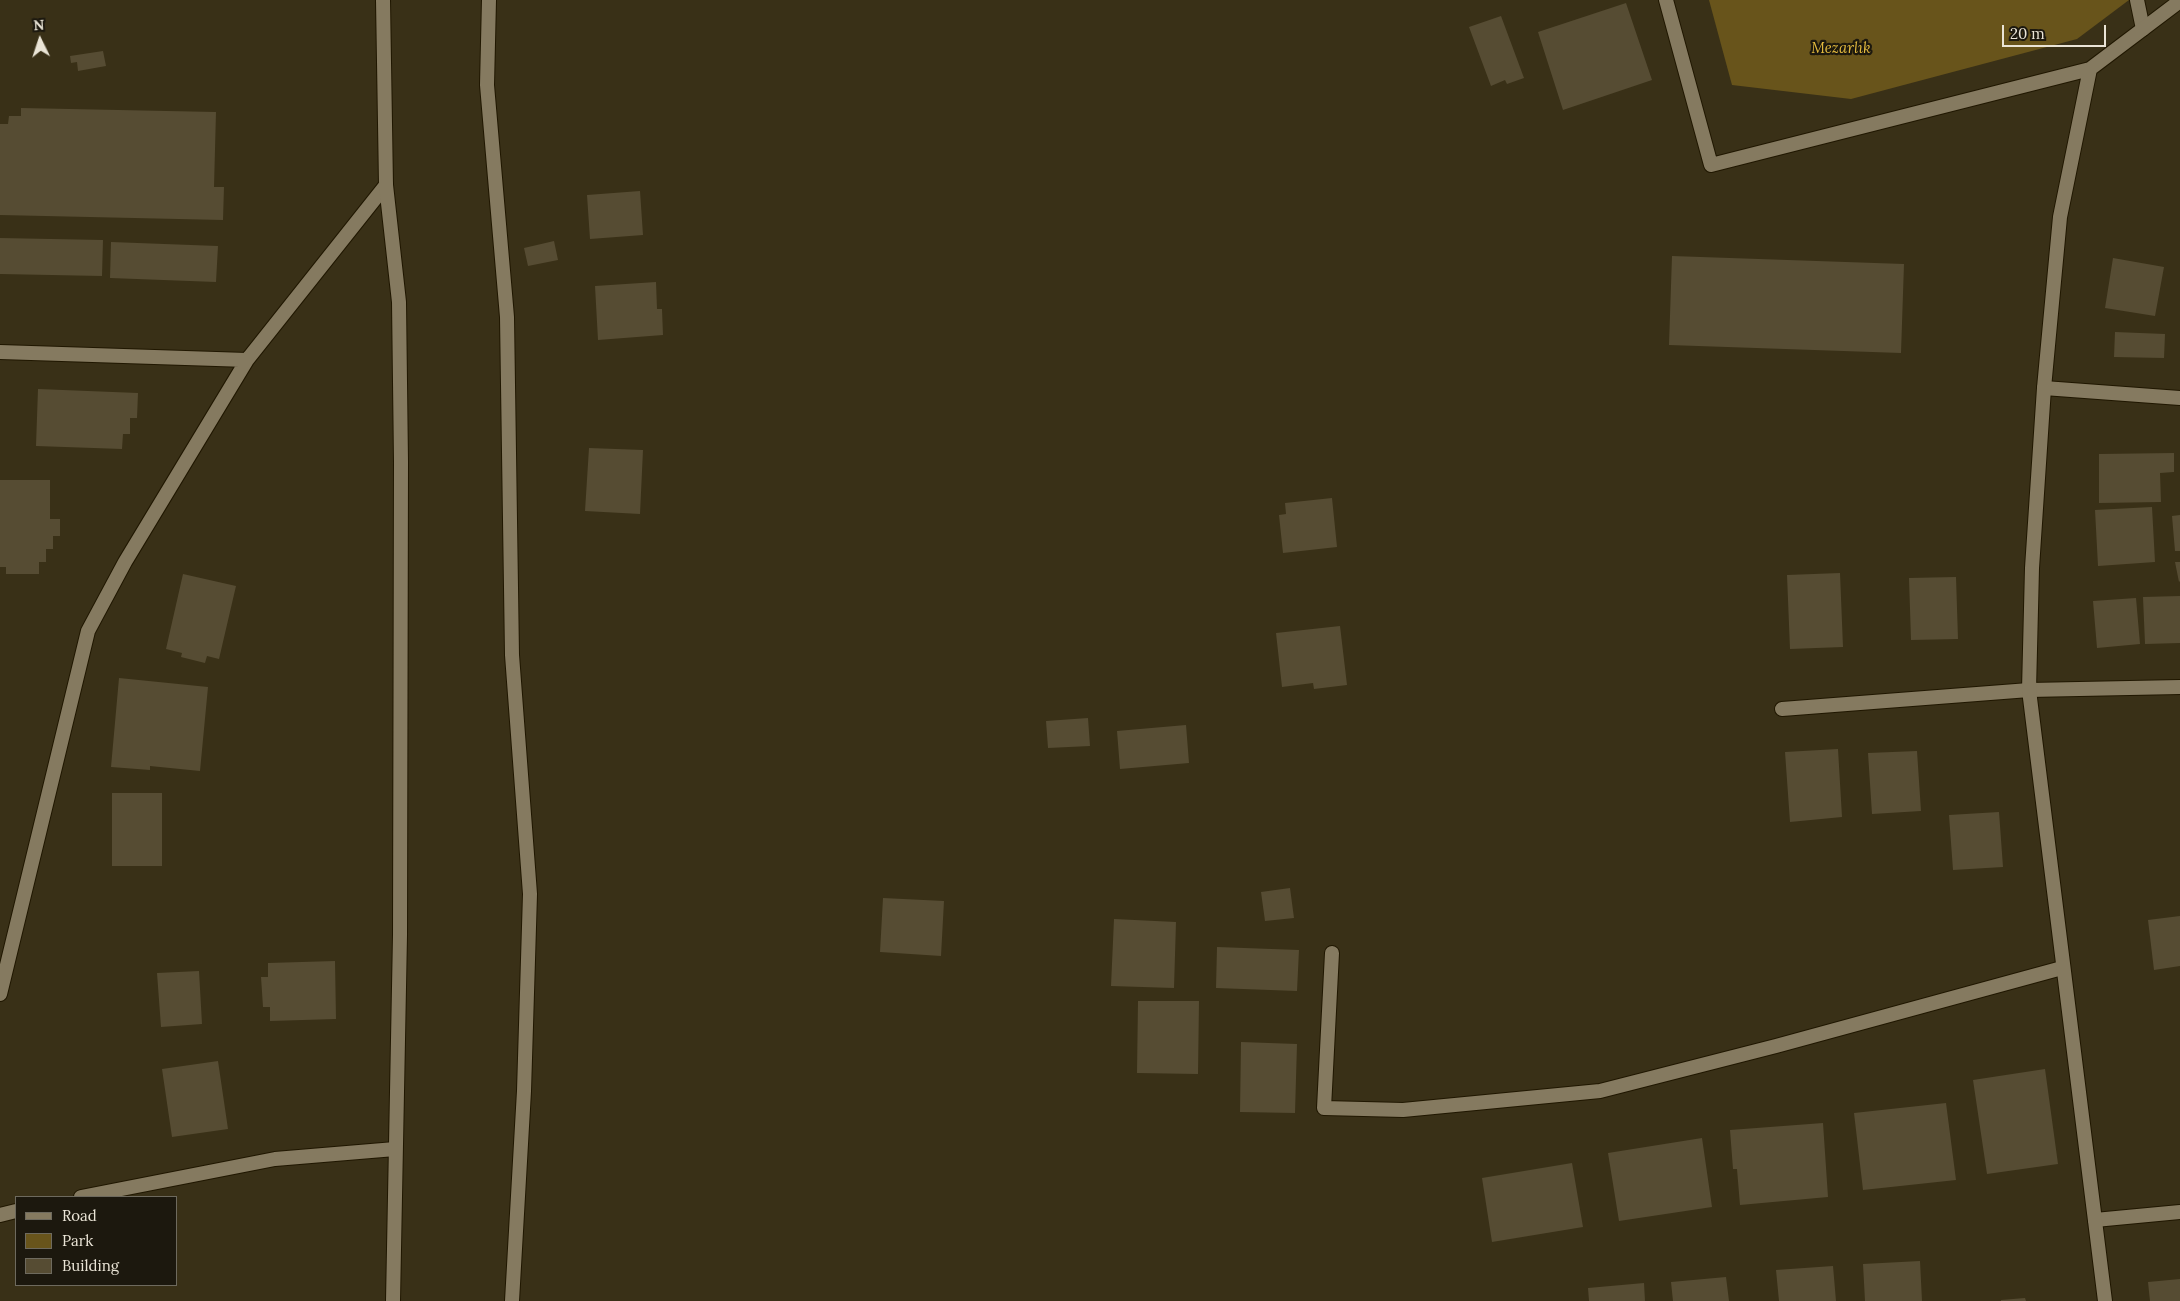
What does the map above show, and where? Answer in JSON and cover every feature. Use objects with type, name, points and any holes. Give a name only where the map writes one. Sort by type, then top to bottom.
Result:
[{"type":"street","points":[[382,0],[386,185],[399,302],[401,453],[400,935],[393,1301]]},
{"type":"street","points":[[489,0],[487,85],[507,317],[512,655],[530,894],[524,1091],[512,1301]]},
{"type":"street","points":[[1666,0],[1711,165],[2090,69],[2180,1]]},
{"type":"street","points":[[2137,0],[2143,29]]},
{"type":"street","points":[[2090,69],[2060,218],[2044,388],[2032,568],[2028,690],[2105,1301]]},
{"type":"street","points":[[0,994],[88,631],[125,562],[247,360],[386,185]]},
{"type":"street","points":[[0,352],[247,360]]},
{"type":"street","points":[[2044,388],[2180,398]]},
{"type":"street","points":[[1782,709],[2028,690],[2180,687]]},
{"type":"street","points":[[1332,953],[1324,1108],[1403,1110],[1600,1090],[1776,1046],[2062,968]]},
{"type":"street","points":[[86,1196],[275,1159],[395,1149]]},
{"type":"street","points":[[0,1215],[15,1211]]},
{"type":"street","points":[[2095,1220],[2180,1212]]},
{"type":"green space","name":"Mezarlık","points":[[1709,0],[2129,0],[2077,39],[1851,99],[1732,85]]},
{"type":"building","points":[[1626,3],[1652,80],[1563,110],[1538,32]]},
{"type":"building","points":[[1501,16],[1524,78],[1507,84],[1505,80],[1491,86],[1469,27]]},
{"type":"building","points":[[103,51],[106,66],[78,71],[77,62],[71,63],[70,56]]},
{"type":"building","points":[[21,108],[216,112],[214,187],[224,187],[223,220],[0,215],[0,124],[8,124],[9,116],[21,116]]},
{"type":"building","points":[[640,191],[643,235],[590,239],[587,195]]},
{"type":"building","points":[[0,238],[103,240],[102,276],[0,274]]},
{"type":"building","points":[[554,241],[558,260],[528,266],[524,248]]},
{"type":"building","points":[[111,242],[218,246],[216,282],[110,278]]},
{"type":"building","points":[[1672,256],[1904,264],[1901,353],[1669,345]]},
{"type":"building","points":[[2113,258],[2164,267],[2155,316],[2105,308]]},
{"type":"building","points":[[656,282],[657,309],[662,309],[663,335],[598,340],[595,286]]},
{"type":"building","points":[[2115,332],[2165,334],[2164,358],[2114,357]]},
{"type":"building","points":[[38,389],[138,393],[137,418],[130,418],[130,434],[123,434],[122,449],[36,446]]},
{"type":"building","points":[[589,448],[643,450],[640,514],[585,511]]},
{"type":"building","points":[[2174,453],[2174,472],[2160,473],[2161,502],[2099,503],[2099,454]]},
{"type":"building","points":[[0,480],[50,480],[50,519],[60,519],[60,536],[53,536],[53,549],[46,549],[46,562],[39,562],[39,574],[6,574],[6,567],[0,567]]},
{"type":"building","points":[[1332,498],[1337,547],[1283,553],[1279,515],[1286,514],[1285,503]]},
{"type":"building","points":[[2152,507],[2155,562],[2098,566],[2095,510]]},
{"type":"building","points":[[2180,515],[2180,551],[2175,551],[2172,516]]},
{"type":"building","points":[[2175,562],[2180,562],[2179,582]]},
{"type":"building","points":[[1840,573],[1843,647],[1790,649],[1787,575]]},
{"type":"building","points":[[183,574],[236,586],[219,659],[207,656],[205,663],[181,657],[182,653],[166,649]]},
{"type":"building","points":[[1956,577],[1958,639],[1911,640],[1909,578]]},
{"type":"building","points":[[2180,596],[2180,643],[2145,644],[2143,597]]},
{"type":"building","points":[[2136,598],[2140,644],[2097,648],[2093,601]]},
{"type":"building","points":[[1340,626],[1347,685],[1314,689],[1313,683],[1282,687],[1276,633]]},
{"type":"building","points":[[119,678],[208,687],[200,771],[150,766],[150,770],[111,767]]},
{"type":"building","points":[[1088,718],[1090,746],[1048,748],[1046,721]]},
{"type":"building","points":[[1186,725],[1189,763],[1120,769],[1117,731]]},
{"type":"building","points":[[1838,749],[1842,817],[1790,822],[1785,752]]},
{"type":"building","points":[[1917,751],[1921,811],[1872,814],[1868,753]]},
{"type":"building","points":[[112,793],[162,793],[162,866],[112,866]]},
{"type":"building","points":[[1999,812],[2003,867],[1953,870],[1949,815]]},
{"type":"building","points":[[1290,888],[1294,918],[1265,921],[1261,892]]},
{"type":"building","points":[[883,898],[944,901],[941,956],[880,952]]},
{"type":"building","points":[[2180,916],[2180,966],[2154,970],[2148,920]]},
{"type":"building","points":[[1114,919],[1176,922],[1174,988],[1111,986]]},
{"type":"building","points":[[1217,947],[1299,950],[1297,991],[1216,988]]},
{"type":"building","points":[[335,961],[336,1019],[270,1021],[270,1007],[263,1007],[261,977],[268,977],[268,963]]},
{"type":"building","points":[[199,971],[202,1024],[161,1027],[157,973]]},
{"type":"building","points":[[1138,1001],[1199,1001],[1198,1074],[1137,1073]]},
{"type":"building","points":[[1241,1042],[1297,1044],[1295,1113],[1240,1112]]},
{"type":"building","points":[[218,1061],[228,1129],[172,1137],[162,1069]]},
{"type":"building","points":[[2045,1069],[2058,1164],[1987,1174],[1973,1080]]},
{"type":"building","points":[[1946,1103],[1956,1180],[1863,1190],[1854,1113]]},
{"type":"building","points":[[1823,1123],[1828,1197],[1740,1205],[1737,1169],[1733,1169],[1730,1130]]},
{"type":"building","points":[[1702,1138],[1712,1207],[1619,1221],[1608,1153]]},
{"type":"building","points":[[1572,1163],[1583,1227],[1492,1242],[1482,1178]]},
{"type":"building","points":[[1920,1261],[1922,1301],[1865,1301],[1863,1264]]},
{"type":"building","points":[[1833,1266],[1836,1301],[1779,1301],[1776,1270]]},
{"type":"building","points":[[1726,1277],[1729,1301],[1673,1301],[1671,1282]]},
{"type":"building","points":[[2180,1279],[2180,1301],[2150,1301],[2148,1282]]},
{"type":"building","points":[[1644,1283],[1645,1301],[1589,1301],[1588,1288]]},
{"type":"building","points":[[2025,1298],[2026,1301],[2001,1301],[2001,1300]]}]
